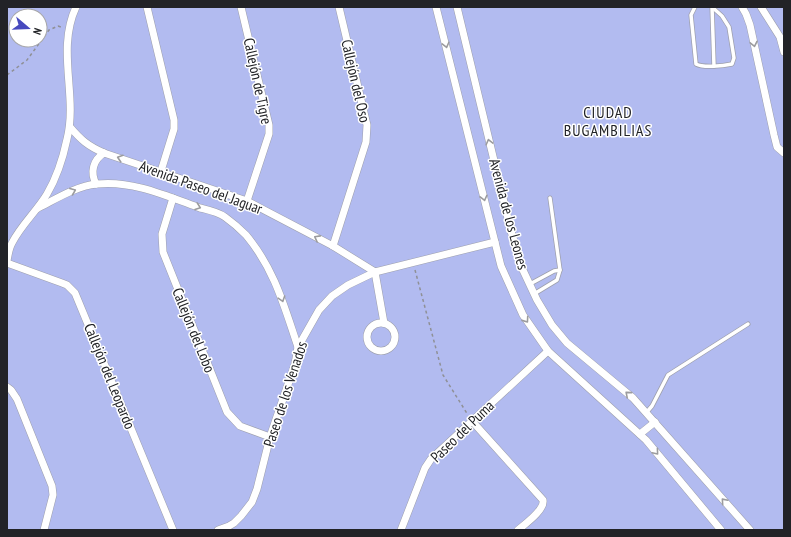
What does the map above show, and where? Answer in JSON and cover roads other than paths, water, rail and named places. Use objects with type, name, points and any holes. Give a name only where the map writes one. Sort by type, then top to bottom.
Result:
[{"type":"street","points":[[7,262],[11,244],[25,222],[38,208],[56,178],[67,139],[70,126],[66,49],[68,29],[76,7]]},
{"type":"street","points":[[147,7],[174,120],[174,129],[160,171]]},
{"type":"street","name":"Callejón de Tigre","points":[[242,7],[269,125],[269,134],[247,201]]},
{"type":"street","name":"Callejón del Oso","points":[[333,246],[368,132],[339,7]]},
{"type":"street","name":"Avenida de los Leones","points":[[436,7],[501,266],[523,315],[548,351],[640,434],[721,530]]},
{"type":"street","name":"Avenida de los Leones","points":[[457,7],[511,231],[522,268],[534,294],[552,325],[567,343],[633,398],[750,530]]},
{"type":"street","points":[[742,7],[750,25],[777,147],[784,153]]},
{"type":"street","points":[[761,7],[782,36],[784,52]]},
{"type":"street","name":"Avenida Paseo del Jaguar","points":[[70,126],[78,137],[88,146],[104,153],[247,201],[333,246],[375,272]]},
{"type":"street","points":[[96,184],[93,176],[93,167],[104,153]]},
{"type":"street","name":"Avenida Paseo del Jaguar","points":[[38,208],[67,193],[96,184],[109,183],[130,185],[224,216],[245,234],[265,261],[280,292],[298,348]]},
{"type":"street","name":"Callejón del Lobo","points":[[172,198],[162,234],[163,252],[227,412],[240,426],[270,437]]},
{"type":"street","name":"Paseo de los Venados","points":[[218,530],[234,523],[242,516],[252,502],[270,437],[295,364],[298,348],[319,310],[332,296],[348,285],[375,272],[495,242]]},
{"type":"street","name":"Callejón del Leopardo","points":[[7,262],[67,285],[75,293],[173,530]]},
{"type":"street","points":[[375,272],[384,323]]},
{"type":"street","points":[[376,323],[384,323],[392,327],[395,338],[392,346],[382,351],[378,351],[371,347],[368,343],[367,335],[368,331],[373,325],[376,323]]},
{"type":"street","name":"Paseo del Puma","points":[[402,530],[428,463],[431,459],[548,351]]},
{"type":"street","points":[[7,387],[17,399],[52,486],[53,495],[44,530]]},
{"type":"street","points":[[472,421],[543,500],[541,508],[518,530]]},
{"type":"street","points":[[640,434],[655,422]]},
{"type":"lane","points":[[695,7],[691,12],[691,15],[696,64],[699,66],[732,64],[734,58],[729,27],[722,16],[712,7]]},
{"type":"lane","points":[[712,7],[714,66]]},
{"type":"lane","points":[[534,294],[557,280],[560,270],[550,198]]},
{"type":"lane","points":[[530,284],[554,271],[560,270]]},
{"type":"lane","points":[[646,413],[652,406],[668,375],[748,324]]},
{"type":"district","name":"CIUDAD BUGAMBILIAS","points":[[608,121]]}]
